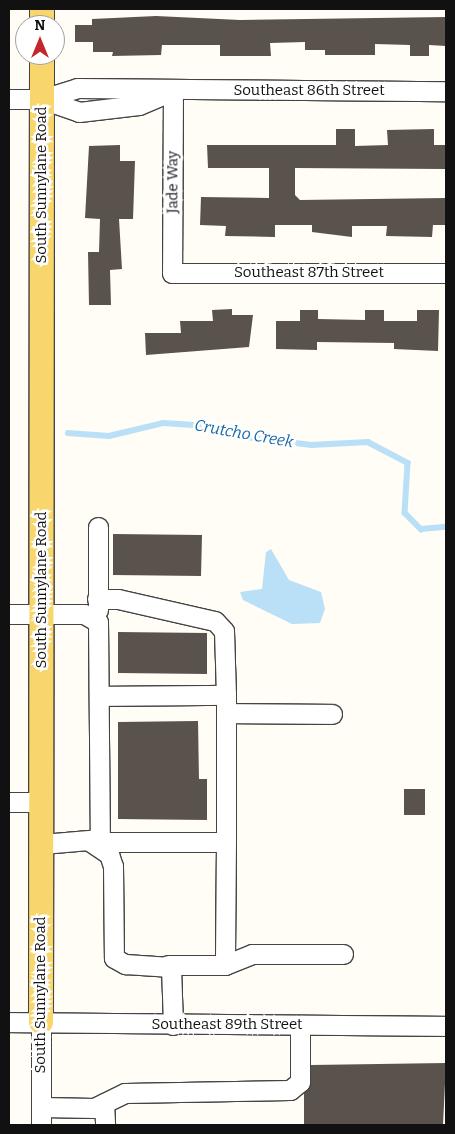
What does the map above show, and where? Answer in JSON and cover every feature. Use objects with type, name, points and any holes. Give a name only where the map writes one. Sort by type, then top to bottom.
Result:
[{"type":"main road","name":"South Sunnylane Road","points":[[41,1022],[42,65]]},
{"type":"street","name":"Southeast 86th Street","points":[[42,100],[77,88],[173,91],[446,91]]},
{"type":"street","name":"Jade Way","points":[[172,273],[173,91]]},
{"type":"street","points":[[9,99],[42,100]]},
{"type":"street","name":"Southeast 87th Street","points":[[172,273],[446,273]]},
{"type":"street","points":[[91,842],[100,839],[98,527]]},
{"type":"street","points":[[98,599],[118,599],[215,621],[224,631],[226,704],[225,965]]},
{"type":"street","points":[[9,614],[84,614],[98,622]]},
{"type":"street","points":[[100,696],[226,704],[332,714]]},
{"type":"street","points":[[9,802],[42,802]]},
{"type":"street","points":[[91,842],[109,854],[113,866],[114,958],[124,964],[225,965],[252,954],[343,954]]},
{"type":"street","points":[[42,844],[226,842]]},
{"type":"street","points":[[168,965],[173,974],[173,1025]]},
{"type":"street","name":"Southeast 89th Street","points":[[9,1022],[446,1026]]},
{"type":"street","name":"South Sunnylane Road","points":[[41,1022],[41,1116]]},
{"type":"street","points":[[41,1116],[94,1108],[125,1092],[298,1087],[300,1026]]},
{"type":"street","points":[[104,1103],[105,1125]]},
{"type":"water","points":[[271,549],[289,580],[321,592],[325,609],[320,623],[292,624],[243,600],[240,592],[262,589],[266,552]]},
{"type":"building","points":[[156,16],[240,20],[446,17],[446,46],[429,45],[429,56],[410,56],[410,45],[375,44],[375,55],[325,55],[325,50],[305,50],[305,42],[270,43],[271,56],[220,56],[220,45],[162,45],[161,55],[112,56],[113,52],[93,52],[93,42],[75,42],[75,25],[92,25],[92,19]]},
{"type":"building","points":[[336,129],[355,129],[355,146],[388,145],[387,130],[434,129],[434,145],[446,145],[446,169],[295,168],[295,195],[300,200],[446,198],[446,225],[433,225],[432,237],[386,236],[387,226],[352,226],[352,237],[312,232],[312,225],[275,225],[275,237],[225,236],[226,226],[200,225],[201,197],[269,198],[269,168],[208,168],[207,145],[336,145]]},
{"type":"building","points":[[120,145],[120,161],[135,161],[133,219],[119,219],[122,269],[110,270],[111,305],[89,305],[88,252],[99,252],[100,219],[85,218],[89,146]]},
{"type":"building","points":[[232,309],[232,315],[253,315],[249,347],[146,355],[145,333],[181,333],[180,321],[213,321],[212,310]]},
{"type":"building","points":[[300,310],[318,310],[318,319],[365,320],[365,310],[384,310],[384,321],[417,321],[417,310],[439,310],[438,351],[394,349],[394,343],[317,342],[317,350],[276,349],[276,321],[300,321]]},
{"type":"building","points":[[113,534],[202,535],[201,576],[113,575]]},
{"type":"building","points":[[118,632],[207,633],[207,674],[118,673]]},
{"type":"building","points":[[198,721],[199,779],[207,779],[207,820],[118,819],[118,722]]},
{"type":"building","points":[[404,789],[425,789],[425,815],[404,815]]},
{"type":"building","points":[[446,1063],[443,1125],[304,1125],[304,1093],[310,1086],[311,1065]]},
{"type":"waterway","name":"Crutcho Creek","points":[[68,433],[109,436],[163,423],[209,426],[237,436],[311,445],[368,442],[408,463],[405,513],[421,529],[446,527]]}]
